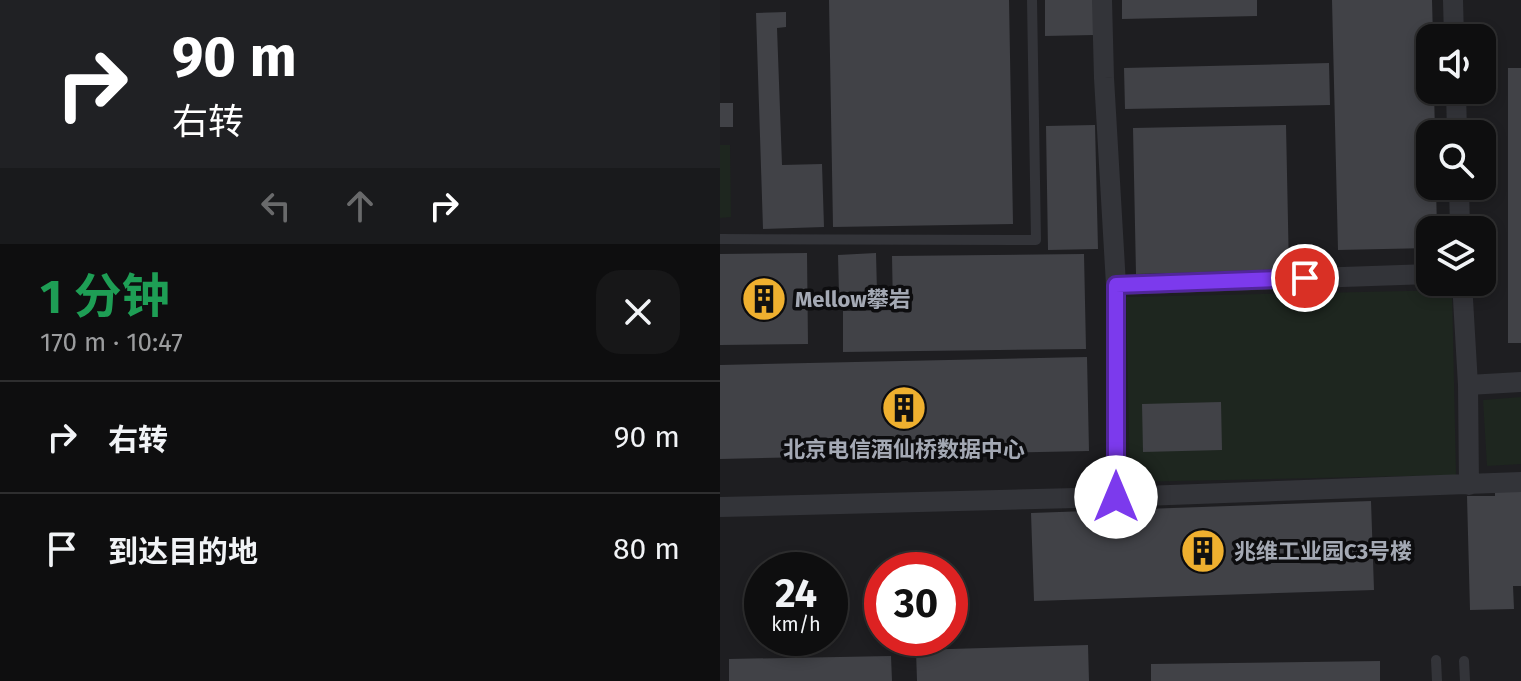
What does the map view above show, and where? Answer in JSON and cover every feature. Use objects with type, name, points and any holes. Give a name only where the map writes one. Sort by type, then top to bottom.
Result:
[{"type":"street","points":[[1102,0],[1116,285],[1116,497]]},
{"type":"street","points":[[1453,0],[1454,24]]},
{"type":"street","points":[[1116,285],[1416,274]]},
{"type":"street","points":[[1463,296],[1469,485]]},
{"type":"street","points":[[1468,385],[1521,382]]},
{"type":"street","points":[[720,507],[1521,482]]},
{"type":"lane","points":[[720,239],[1036,240],[1032,0]]},
{"type":"lane","points":[[1436,660],[1437,681]]},
{"type":"lane","points":[[1464,661],[1465,681]]},
{"type":"shaded area","points":[[720,0],[1521,0],[1521,681],[720,681]]},
{"type":"shaded area","points":[[720,145],[730,145],[731,217],[720,218]]},
{"type":"shaded area","points":[[1416,291],[1416,296],[1452,296],[1456,475],[1130,482],[1126,297]]},
{"type":"shaded area","points":[[1521,397],[1521,464],[1487,466],[1483,400]]},
{"type":"building","points":[[829,0],[1009,0],[1013,224],[833,227]]},
{"type":"building","points":[[1045,0],[1093,0],[1094,35],[1045,36]]},
{"type":"building","points":[[1122,0],[1257,0],[1257,16],[1122,19]]},
{"type":"building","points":[[1332,0],[1432,0],[1433,24],[1416,24],[1416,104],[1434,104],[1435,120],[1416,120],[1416,200],[1436,200],[1437,216],[1416,216],[1416,248],[1338,250]]},
{"type":"building","points":[[786,12],[786,27],[777,28],[782,165],[822,164],[824,227],[763,229],[756,13]]},
{"type":"building","points":[[1329,63],[1330,105],[1125,109],[1124,68]]},
{"type":"building","points":[[1508,68],[1521,68],[1521,343],[1508,343]]},
{"type":"building","points":[[720,103],[733,103],[733,127],[720,127]]},
{"type":"building","points":[[1095,125],[1098,249],[1048,250],[1046,126]]},
{"type":"building","points":[[1286,125],[1289,271],[1136,274],[1133,128]]},
{"type":"building","name":"Mellow攀岩","points":[[807,253],[808,344],[720,345],[720,254]]},
{"type":"building","points":[[876,253],[877,292],[839,294],[838,255]]},
{"type":"building","points":[[1084,254],[1086,349],[843,352],[843,311],[893,310],[892,256]]},
{"type":"building","name":"北京电信酒仙桥数据中心","points":[[1087,357],[1089,451],[720,459],[720,365]]},
{"type":"building","points":[[1221,402],[1222,450],[1143,452],[1142,404]]},
{"type":"building","points":[[1521,488],[1521,586],[1513,586],[1514,609],[1470,610],[1467,496],[1495,496],[1495,489]]},
{"type":"building","name":"兆维工业园C3号楼","points":[[1371,501],[1374,590],[1034,601],[1031,513]]},
{"type":"building","points":[[1088,645],[1089,681],[917,681],[916,656],[968,656],[968,648]]},
{"type":"building","points":[[891,656],[892,681],[729,681],[729,659]]},
{"type":"building","points":[[1380,661],[1380,681],[1151,681],[1151,664]]},
{"type":"place","name":"Mellow攀岩","points":[[764,299]]},
{"type":"place","name":"北京电信酒仙桥数据中心","points":[[904,408]]},
{"type":"place","name":"兆维工业园C3号楼","points":[[1203,551]]},
{"type":"route","points":[[1116,497],[1116,285],[1305,278]]}]
